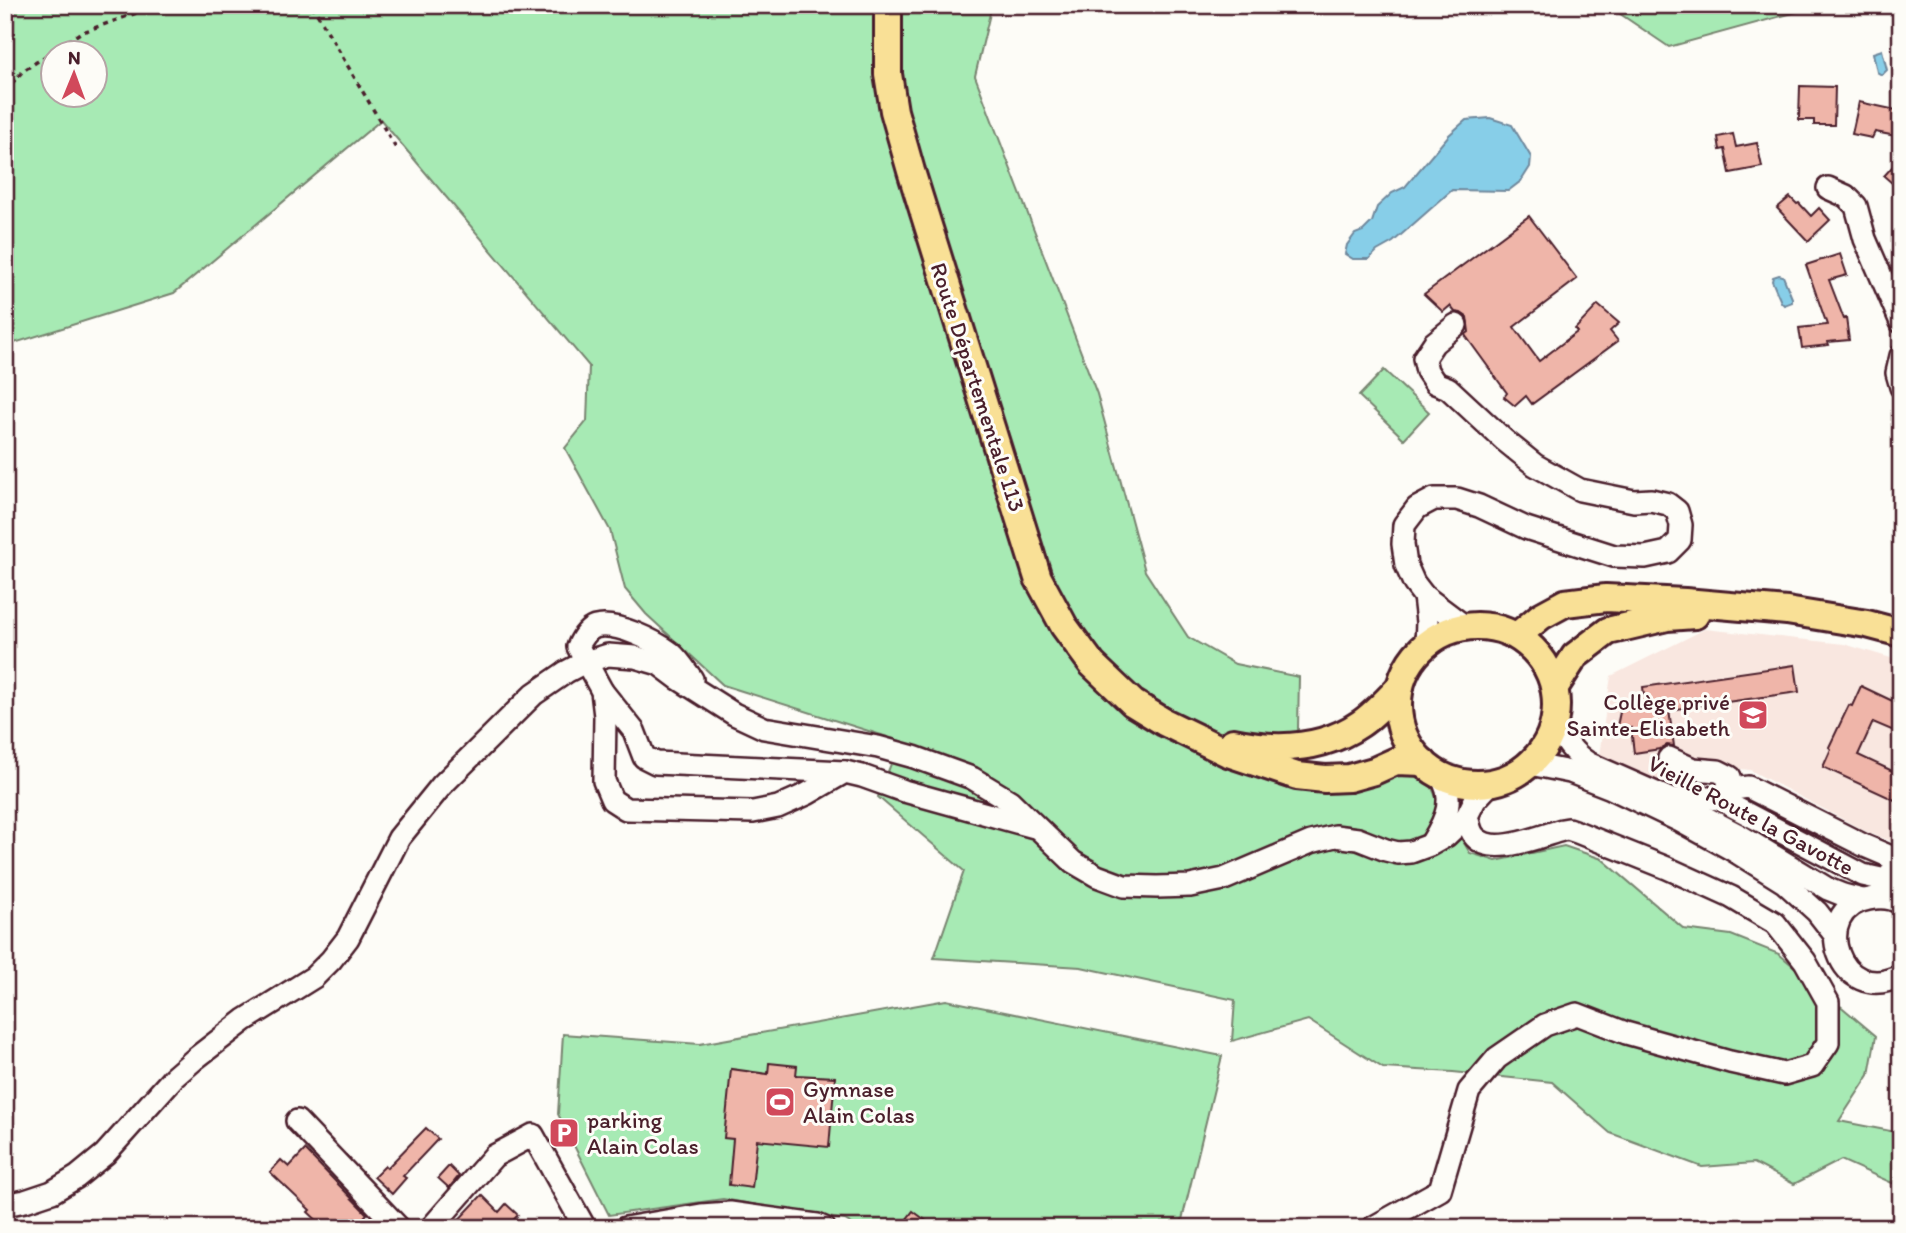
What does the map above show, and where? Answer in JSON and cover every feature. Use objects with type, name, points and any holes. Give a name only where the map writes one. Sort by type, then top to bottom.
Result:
[{"type":"main road","name":"Route Départementale 113","points":[[888,5],[888,74],[894,111],[1038,578],[1063,626],[1091,664],[1133,703],[1164,722],[1228,752],[1297,776],[1325,779],[1349,778],[1374,771],[1395,761],[1431,767]]},
{"type":"main road","points":[[1517,636],[1541,616],[1565,603],[1606,598],[1787,611],[1867,624],[1901,633]]},
{"type":"main road","points":[[1555,687],[1575,656],[1608,631],[1667,617],[1753,609]]},
{"type":"main road","points":[[1464,626],[1492,626],[1517,636],[1542,657],[1555,687],[1555,722],[1546,745],[1530,764],[1512,776],[1492,782],[1456,780],[1431,767],[1410,746],[1402,727],[1398,707],[1400,687],[1409,664],[1426,645],[1444,633],[1464,626]]},
{"type":"main road","name":"Route Départementale 113","points":[[1164,722],[1209,737],[1247,745],[1289,748],[1309,746],[1359,725],[1400,687]]},
{"type":"street","points":[[1828,188],[1846,196],[1856,205],[1865,239],[1901,322]]},
{"type":"street","points":[[1456,325],[1434,343],[1424,358],[1427,371],[1435,383],[1448,388],[1535,465],[1580,490],[1634,501],[1651,500],[1668,504],[1677,511],[1681,525],[1680,540],[1668,552],[1645,558],[1614,556],[1526,528],[1457,499],[1434,499],[1418,508],[1404,525],[1406,565],[1414,583],[1424,596],[1464,626]]},
{"type":"street","points":[[1901,356],[1897,373],[1901,387]]},
{"type":"street","points":[[1424,596],[1426,645]]},
{"type":"street","points":[[709,699],[672,654],[634,632],[614,627],[594,627],[583,637],[578,647],[602,691],[634,731],[644,757],[656,763],[845,772],[1038,828]]},
{"type":"street","points":[[5,1205],[52,1192],[77,1177],[106,1154],[174,1077],[196,1058],[245,1020],[314,977],[348,938],[399,838],[442,785],[534,694],[566,672],[607,655],[635,657],[659,664],[709,699],[764,727],[878,747],[972,778],[1010,801],[1073,862],[1097,876],[1124,886],[1190,886],[1224,879],[1323,838],[1348,836],[1398,853],[1411,852],[1446,836],[1467,816],[1475,800],[1492,782]]},
{"type":"street","points":[[602,691],[605,716],[604,781],[612,800],[626,809],[753,812],[778,807],[845,772]]},
{"type":"street","name":"Vieille Route la Gavotte","points":[[1555,722],[1568,746],[1588,762],[1674,801],[1739,835],[1828,889],[1843,895],[1883,890]]},
{"type":"street","points":[[1669,758],[1693,769],[1718,771],[1730,777],[1723,794]]},
{"type":"street","name":"Vieille Route la Gavotte","points":[[1530,764],[1570,772],[1611,788],[1733,850],[1784,882],[1817,912],[1835,935]]},
{"type":"street","points":[[1430,845],[1440,828],[1448,804],[1446,784],[1431,767]]},
{"type":"street","points":[[1674,801],[1688,796],[1723,794],[1748,787],[1899,861],[1883,890],[1849,908],[1840,920],[1835,935],[1837,952],[1844,967],[1858,977],[1874,982],[1897,980]]},
{"type":"street","points":[[1723,794],[1863,875],[1901,904]]},
{"type":"street","points":[[1372,1228],[1440,1190],[1469,1091],[1497,1058],[1545,1025],[1577,1014],[1626,1034],[1784,1074],[1812,1066],[1828,1043],[1828,1002],[1805,961],[1775,923],[1731,897],[1577,832],[1568,829],[1511,845],[1489,845],[1477,840],[1467,816]]},
{"type":"street","points":[[297,1121],[399,1228]]},
{"type":"street","points":[[431,1228],[494,1156],[533,1135],[585,1228]]},
{"type":"street","points":[[625,1228],[701,1215],[730,1213],[824,1228]]},
{"type":"path","points":[[5,91],[23,71],[80,33],[159,5]]},
{"type":"path","points":[[312,5],[397,150]]},
{"type":"shaded area","name":"Collège privé Sainte-Elisabeth","points":[[1705,629],[1844,644],[1901,661],[1901,845],[1867,832],[1750,770],[1714,766],[1687,759],[1658,783],[1599,755],[1611,676]]},
{"type":"green space","points":[[5,5],[992,5],[975,76],[1097,394],[1145,571],[1188,637],[1235,664],[1299,677],[1297,780],[1396,768],[1426,774],[1437,799],[1470,853],[1496,861],[1564,846],[1602,859],[1684,929],[1731,935],[1779,954],[1876,1036],[1869,1075],[1839,1121],[1901,1133],[1901,1187],[1841,1160],[1794,1184],[1754,1163],[1702,1167],[1610,1133],[1552,1082],[1383,1068],[1308,1020],[1232,1041],[1235,1000],[1081,967],[934,958],[964,871],[878,797],[900,741],[723,685],[646,614],[625,589],[610,530],[565,448],[587,421],[589,366],[381,120],[174,293],[5,346]]},
{"type":"green space","points":[[1607,5],[1822,5],[1669,47]]},
{"type":"green space","points":[[1384,370],[1429,412],[1404,439],[1359,396]]},
{"type":"green space","points":[[946,1000],[1222,1056],[1180,1228],[859,1228],[845,1220],[723,1199],[609,1215],[558,1114],[563,1034],[700,1044]]},
{"type":"water","points":[[1882,50],[1887,70],[1882,75],[1877,72],[1873,53]]},
{"type":"water","points":[[1490,118],[1512,125],[1531,157],[1530,167],[1521,181],[1508,191],[1452,190],[1393,242],[1369,259],[1353,259],[1345,254],[1347,245],[1355,234],[1363,231],[1372,222],[1377,207],[1392,193],[1405,187],[1449,135],[1466,120]]},
{"type":"water","points":[[1783,276],[1792,298],[1792,302],[1784,305],[1772,281],[1773,277]]},
{"type":"building","points":[[1800,86],[1835,87],[1834,125],[1814,125],[1814,120],[1799,120]]},
{"type":"building","points":[[1859,102],[1901,111],[1901,137],[1875,132],[1872,138],[1852,134]]},
{"type":"building","points":[[1733,134],[1736,147],[1757,143],[1762,167],[1730,173],[1725,149],[1720,150],[1718,137]]},
{"type":"building","points":[[1901,157],[1901,191],[1884,176]]},
{"type":"building","points":[[1790,197],[1811,216],[1819,208],[1830,220],[1808,241],[1777,208]]},
{"type":"building","points":[[1529,216],[1577,279],[1514,327],[1539,361],[1577,332],[1575,329],[1598,305],[1619,323],[1610,331],[1618,341],[1532,404],[1526,396],[1515,406],[1504,397],[1507,393],[1465,335],[1469,332],[1467,317],[1455,312],[1450,306],[1443,312],[1424,294]]},
{"type":"building","points":[[1840,254],[1847,275],[1829,280],[1844,319],[1846,318],[1849,340],[1802,348],[1799,328],[1827,325],[1806,265]]},
{"type":"building","points":[[1795,665],[1799,692],[1669,710],[1674,746],[1667,745],[1660,749],[1634,753],[1631,728],[1616,731],[1620,712],[1629,702],[1644,695],[1643,687]]},
{"type":"building","points":[[1861,686],[1901,705],[1901,734],[1873,722],[1858,755],[1901,775],[1901,803],[1823,767],[1831,749],[1829,747]]},
{"type":"building","name":"Gymnase Alain Colas","points":[[769,1063],[797,1066],[796,1075],[835,1077],[829,1147],[757,1140],[752,1188],[729,1185],[733,1139],[724,1138],[731,1069],[768,1074]]},
{"type":"building","points":[[426,1128],[438,1139],[403,1176],[406,1178],[392,1194],[374,1177],[385,1166],[387,1168]]},
{"type":"building","points":[[305,1150],[367,1214],[354,1228],[325,1228],[270,1172],[281,1160],[289,1167]]},
{"type":"building","points":[[449,1166],[459,1176],[449,1188],[438,1178]]},
{"type":"building","points":[[482,1195],[499,1212],[506,1204],[518,1215],[506,1228],[451,1228]]},
{"type":"building","points":[[913,1211],[936,1228],[900,1228]]},
{"type":"place","name":"Collège privé Sainte-Elisabeth","points":[[1753,715]]},
{"type":"place","name":"Gymnase Alain Colas","points":[[780,1102]]},
{"type":"place","name":"parking Alain Colas","points":[[564,1133]]}]
